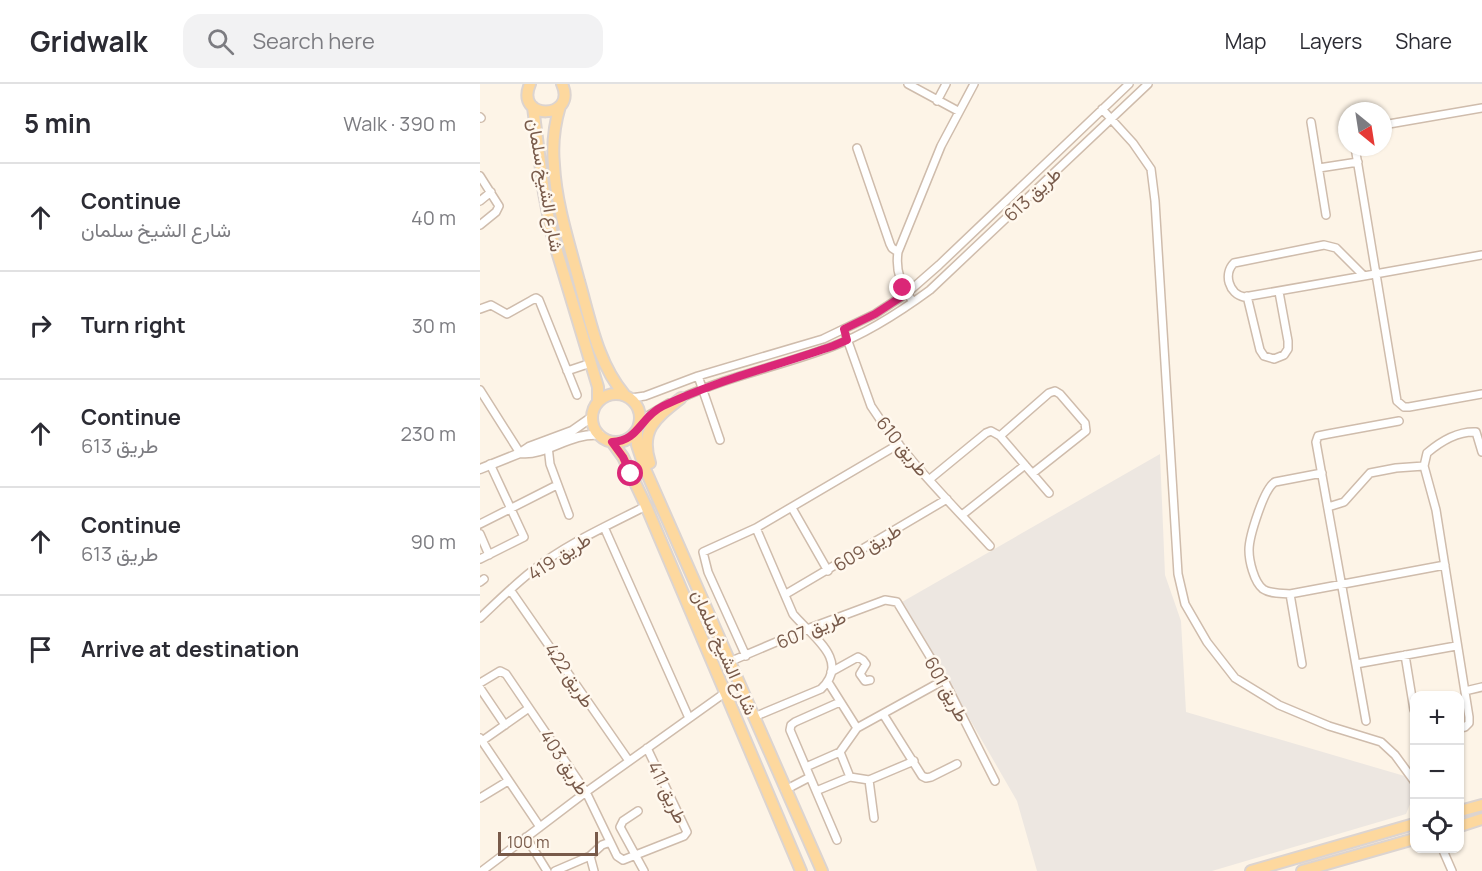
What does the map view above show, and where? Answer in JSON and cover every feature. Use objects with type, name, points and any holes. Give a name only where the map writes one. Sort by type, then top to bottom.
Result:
[{"type":"main road","name":"شارع الشيخ سلمان","points":[[530,84],[527,96],[533,107],[552,235],[598,387],[598,401]]},
{"type":"main road","name":"شارع الشيخ سلمان","points":[[562,84],[565,95],[554,131],[554,164],[564,225],[603,359],[616,384],[627,396]]},
{"type":"main road","points":[[533,107],[546,112],[554,111],[560,106]]},
{"type":"main road","points":[[617,393],[627,396],[639,412],[638,429],[629,438],[612,442],[600,435],[593,426],[594,406],[610,394],[617,393]]},
{"type":"main road","points":[[652,486],[652,469],[646,452],[648,431],[660,414],[681,398]]},
{"type":"main road","name":"شارع الشيخ سلمان","points":[[638,429],[637,445],[652,486],[821,870]]},
{"type":"main road","name":"شارع الشيخ سلمان","points":[[612,442],[623,457],[646,506],[801,871]]},
{"type":"main road","points":[[1464,810],[1482,805]]},
{"type":"main road","points":[[1464,825],[1482,819]]},
{"type":"main road","points":[[1251,871],[1410,825]]},
{"type":"main road","points":[[1302,871],[1410,840]]},
{"type":"street","points":[[908,84],[958,111]]},
{"type":"street","points":[[937,101],[945,84]]},
{"type":"street","points":[[913,302],[899,277],[898,252],[925,182],[958,111],[974,84]]},
{"type":"street","name":"طريق 613","points":[[627,396],[645,396],[698,376],[823,339],[875,314],[907,293],[948,257],[1129,84]]},
{"type":"street","name":"طريق 613","points":[[638,429],[649,415],[660,407],[702,388],[833,346],[913,302],[930,290],[1148,84]]},
{"type":"street","points":[[1392,123],[1482,108]]},
{"type":"street","points":[[1102,109],[1151,169],[1155,201],[1178,574],[1185,604],[1207,642],[1235,678],[1279,705],[1329,726],[1381,742],[1395,755],[1410,776]]},
{"type":"street","points":[[1311,122],[1326,215]]},
{"type":"street","points":[[857,148],[890,244],[898,252]]},
{"type":"street","points":[[1357,156],[1399,404],[1409,407],[1482,394]]},
{"type":"street","points":[[1319,168],[1358,162]]},
{"type":"street","points":[[480,178],[499,206],[480,225]]},
{"type":"street","points":[[480,201],[491,192]]},
{"type":"street","points":[[1364,276],[1336,248],[1324,245],[1234,263],[1229,271],[1230,286],[1237,295],[1247,296],[1279,292],[1482,255]]},
{"type":"street","points":[[1247,296],[1260,350],[1264,356],[1274,359],[1284,355],[1288,345],[1279,292]]},
{"type":"street","points":[[480,309],[491,305],[507,314],[536,298],[539,300],[577,395]]},
{"type":"street","name":"طريق 610","points":[[844,329],[871,406],[899,444],[990,546]]},
{"type":"street","points":[[567,371],[591,363]]},
{"type":"street","points":[[698,376],[720,440]]},
{"type":"street","points":[[480,390],[484,402],[520,453]]},
{"type":"street","points":[[1000,436],[1049,393],[1055,391],[1060,394],[1085,423],[1086,431],[1033,473]]},
{"type":"street","points":[[480,469],[579,428],[592,417]]},
{"type":"street","points":[[1366,721],[1316,442],[1318,436],[1399,421]]},
{"type":"street","points":[[930,479],[991,431],[1000,436],[1049,493]]},
{"type":"street","points":[[1464,727],[1469,723],[1445,565],[1436,510],[1424,466],[1427,453],[1441,441],[1456,434],[1476,432],[1482,452]]},
{"type":"street","points":[[520,453],[531,453],[576,436],[600,435]]},
{"type":"street","points":[[552,438],[547,447],[550,464],[569,515]]},
{"type":"street","points":[[746,656],[708,572],[703,552],[756,528],[899,444]]},
{"type":"street","points":[[480,559],[524,537],[490,464]]},
{"type":"street","points":[[962,515],[1025,465]]},
{"type":"street","points":[[1328,507],[1344,502],[1370,473],[1424,466]]},
{"type":"street","points":[[1322,474],[1269,485],[1249,549],[1251,564],[1259,585],[1264,591],[1290,594],[1445,565]]},
{"type":"street","points":[[480,524],[557,485]]},
{"type":"street","name":"طريق 609","points":[[786,594],[947,499]]},
{"type":"street","name":"طريق 419","points":[[480,616],[531,572],[551,558],[646,506]]},
{"type":"street","points":[[792,508],[828,571]]},
{"type":"street","points":[[604,527],[689,718]]},
{"type":"street","points":[[754,717],[821,689],[828,682],[832,667],[824,647],[816,636],[793,614],[756,528]]},
{"type":"street","points":[[480,534],[489,555]]},
{"type":"street","points":[[693,577],[708,572]]},
{"type":"street","name":"طريق 422","points":[[511,591],[629,761]]},
{"type":"street","points":[[1290,594],[1302,664]]},
{"type":"street","name":"طريق 607","points":[[729,662],[807,629],[885,600],[894,600]]},
{"type":"street","name":"طريق 601","points":[[894,600],[944,680],[995,781]]},
{"type":"street","points":[[721,641],[737,635]]},
{"type":"street","points":[[1356,664],[1456,646]]},
{"type":"street","points":[[1405,655],[1411,691]]},
{"type":"street","points":[[831,672],[858,657],[866,664],[860,674],[862,679],[870,680]]},
{"type":"street","name":"طريق 403","points":[[480,683],[500,671],[506,674],[585,792],[620,859],[637,856]]},
{"type":"street","points":[[806,767],[840,752],[857,728],[944,680]]},
{"type":"street","points":[[828,682],[857,728]]},
{"type":"street","points":[[1464,691],[1482,687]]},
{"type":"street","points":[[480,688],[506,725]]},
{"type":"street","name":"طريق 411","points":[[482,871],[585,792],[726,692]]},
{"type":"street","points":[[837,840],[790,730],[791,725],[840,702]]},
{"type":"street","points":[[530,708],[481,740],[540,827]]},
{"type":"street","points":[[883,714],[922,776],[927,778],[957,764]]},
{"type":"street","name":"طريق 411","points":[[637,856],[684,836],[687,832],[647,748]]},
{"type":"street","points":[[840,752],[850,777]]},
{"type":"street","points":[[816,791],[850,777],[869,780],[914,761]]},
{"type":"street","points":[[784,790],[810,777]]},
{"type":"street","points":[[869,780],[874,818]]},
{"type":"street","points":[[480,798],[508,781]]},
{"type":"street","points":[[638,811],[620,824],[625,838],[644,871]]},
{"type":"street","points":[[526,837],[547,871]]},
{"type":"street","points":[[555,871],[590,856],[602,845],[610,842]]},
{"type":"street","points":[[1445,853],[1452,871]]},
{"type":"street","points":[[590,856],[594,871]]},
{"type":"shaded area","points":[[1160,454],[1165,575],[1181,621],[1186,712],[1408,777],[1410,804],[1406,814],[1212,871],[1037,871],[1017,801],[902,602]]},
{"type":"route","points":[[631,474],[623,457],[612,442],[629,438],[649,415],[660,407],[702,388],[847,340],[844,329],[875,314],[907,293],[903,288]]}]
